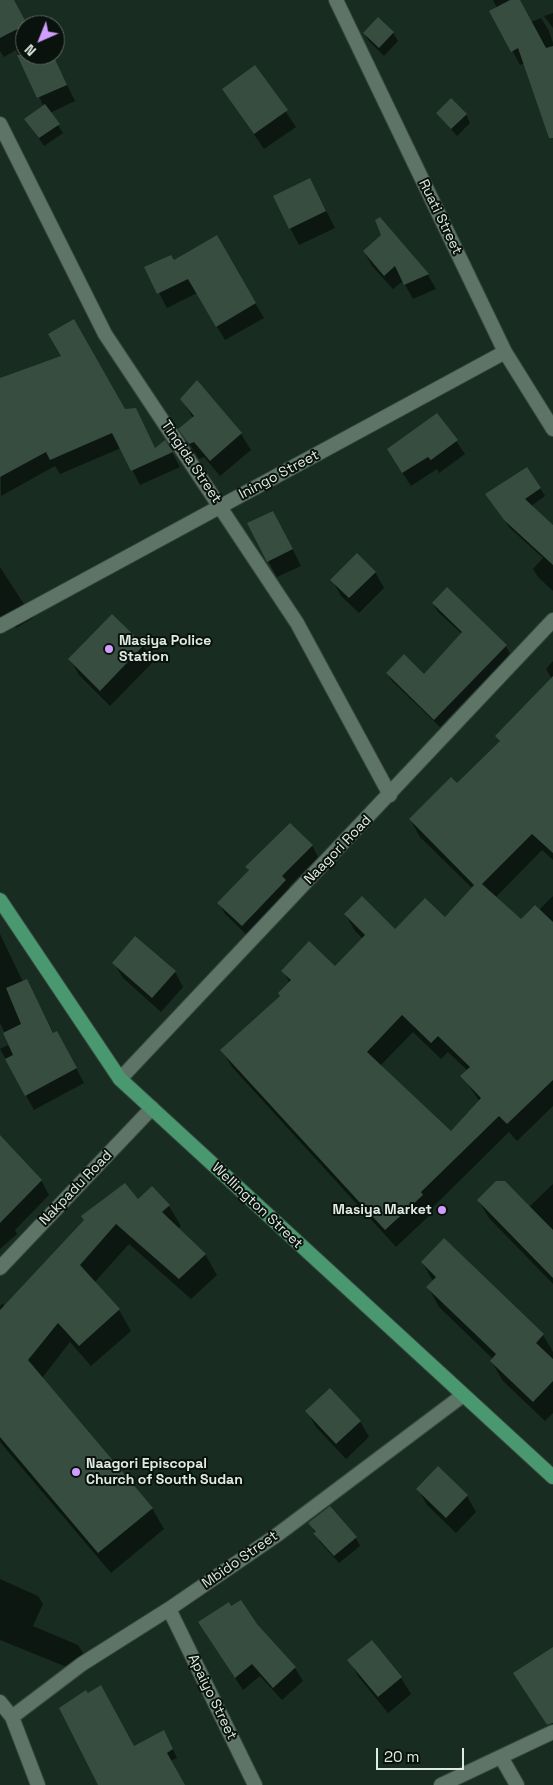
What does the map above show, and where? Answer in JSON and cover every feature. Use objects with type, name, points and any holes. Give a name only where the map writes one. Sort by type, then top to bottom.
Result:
[{"type":"main road","name":"Wellington Street","points":[[0,900],[120,1079],[462,1396],[553,1477]]},
{"type":"street","name":"Ruati Street","points":[[336,0],[505,352],[553,429]]},
{"type":"street","name":"Tingida Street","points":[[0,124],[105,334],[297,623],[390,795]]},
{"type":"street","name":"Iningo Street","points":[[0,626],[505,352]]},
{"type":"street","name":"Naagori Road","points":[[120,1079],[390,795],[553,620]]},
{"type":"street","name":"Nakpadu Road","points":[[0,1268],[152,1108]]},
{"type":"street","name":"Mbido Street","points":[[12,1717],[82,1664],[169,1608],[276,1535],[462,1396]]},
{"type":"street","name":"Apaiyo Street","points":[[169,1608],[255,1785]]},
{"type":"street","points":[[0,1702],[12,1717],[38,1785]]},
{"type":"street","points":[[441,1785],[553,1732]]},
{"type":"street","points":[[501,1757],[516,1785]]},
{"type":"building","points":[[0,0],[14,0],[22,15],[15,15],[15,30],[0,38]]},
{"type":"building","points":[[510,0],[520,0],[546,48],[553,46],[553,138],[549,138],[518,48],[511,52],[489,11]]},
{"type":"building","points":[[378,17],[394,32],[379,48],[363,33]]},
{"type":"building","points":[[22,65],[58,65],[67,85],[37,98]]},
{"type":"building","points":[[255,65],[288,110],[254,134],[222,89]]},
{"type":"building","points":[[451,98],[467,114],[451,129],[436,113]]},
{"type":"building","points":[[45,104],[60,124],[39,138],[24,119]]},
{"type":"building","points":[[310,178],[326,211],[289,229],[273,196]]},
{"type":"building","points":[[380,217],[429,274],[404,285],[395,266],[384,276],[363,251],[381,235],[375,220]]},
{"type":"building","points":[[217,235],[256,303],[216,327],[188,279],[157,294],[144,267],[171,255],[174,260]]},
{"type":"building","points":[[74,319],[125,409],[136,408],[155,448],[165,440],[173,452],[131,471],[112,433],[50,460],[46,452],[0,477],[0,378],[61,356],[48,334]]},
{"type":"building","points":[[197,380],[242,433],[210,461],[194,442],[189,444],[178,429],[194,416],[180,399]]},
{"type":"building","points":[[437,413],[458,440],[431,460],[428,457],[402,473],[387,449]]},
{"type":"building","points":[[527,467],[541,488],[525,499],[553,525],[553,565],[504,520],[485,494]]},
{"type":"building","points":[[273,511],[293,549],[267,562],[247,523]]},
{"type":"building","points":[[357,553],[376,572],[349,598],[330,580]]},
{"type":"building","points":[[447,587],[507,645],[434,720],[386,673],[404,654],[424,674],[462,632],[432,603]]},
{"type":"building","points":[[112,614],[144,645],[100,691],[68,659]]},
{"type":"building","points":[[553,676],[553,853],[532,834],[482,884],[521,919],[535,905],[553,922],[553,1080],[507,1124],[499,1116],[421,1192],[423,1195],[385,1230],[220,1050],[280,996],[278,993],[291,980],[281,971],[309,941],[335,966],[365,935],[344,914],[362,896],[395,929],[425,898],[445,917],[474,885],[409,819],[451,777],[457,783],[500,741],[495,736]],"holes":[[[402,1015],[431,1043],[438,1036],[470,1067],[460,1076],[481,1098],[451,1131],[367,1052]]]},
{"type":"building","points":[[290,823],[313,845],[282,876],[286,880],[242,926],[217,903],[249,870],[245,867]]},
{"type":"building","points":[[135,936],[176,971],[152,998],[112,963]]},
{"type":"building","points":[[27,979],[53,1033],[57,1031],[77,1068],[25,1096],[5,1059],[13,1055],[3,1033],[21,1024],[6,988]]},
{"type":"building","points":[[0,1135],[42,1180],[0,1223]]},
{"type":"building","points":[[496,1181],[505,1181],[553,1230],[553,1278],[477,1200]]},
{"type":"building","points":[[125,1183],[138,1199],[152,1186],[170,1205],[162,1212],[206,1254],[179,1279],[116,1224],[80,1265],[120,1309],[79,1346],[58,1323],[28,1360],[153,1508],[98,1553],[0,1437],[0,1310],[84,1220],[81,1216]]},
{"type":"building","points":[[444,1238],[544,1334],[536,1343],[553,1359],[553,1381],[533,1402],[490,1361],[496,1354],[426,1287],[436,1277],[421,1262]]},
{"type":"building","points":[[330,1388],[361,1421],[336,1444],[305,1411]]},
{"type":"building","points":[[438,1466],[468,1495],[446,1518],[416,1489]]},
{"type":"building","points":[[330,1506],[357,1537],[334,1556],[313,1533],[316,1532],[308,1523]]},
{"type":"building","points":[[241,1600],[257,1624],[296,1667],[273,1688],[252,1664],[235,1678],[198,1622],[229,1602],[231,1606]]},
{"type":"building","points":[[372,1640],[402,1677],[378,1697],[347,1660]]},
{"type":"building","points":[[553,1647],[553,1723],[547,1725],[513,1673]]},
{"type":"building","points":[[101,1685],[134,1746],[164,1730],[173,1749],[167,1753],[185,1785],[98,1785],[59,1708],[86,1690],[88,1693]]},
{"type":"place","name":"Masiya Police Station","points":[[109,649]]},
{"type":"place","name":"Masiya Market","points":[[442,1210]]},
{"type":"place","name":"Naagori Episcopal Church of South Sudan","points":[[76,1472]]}]
